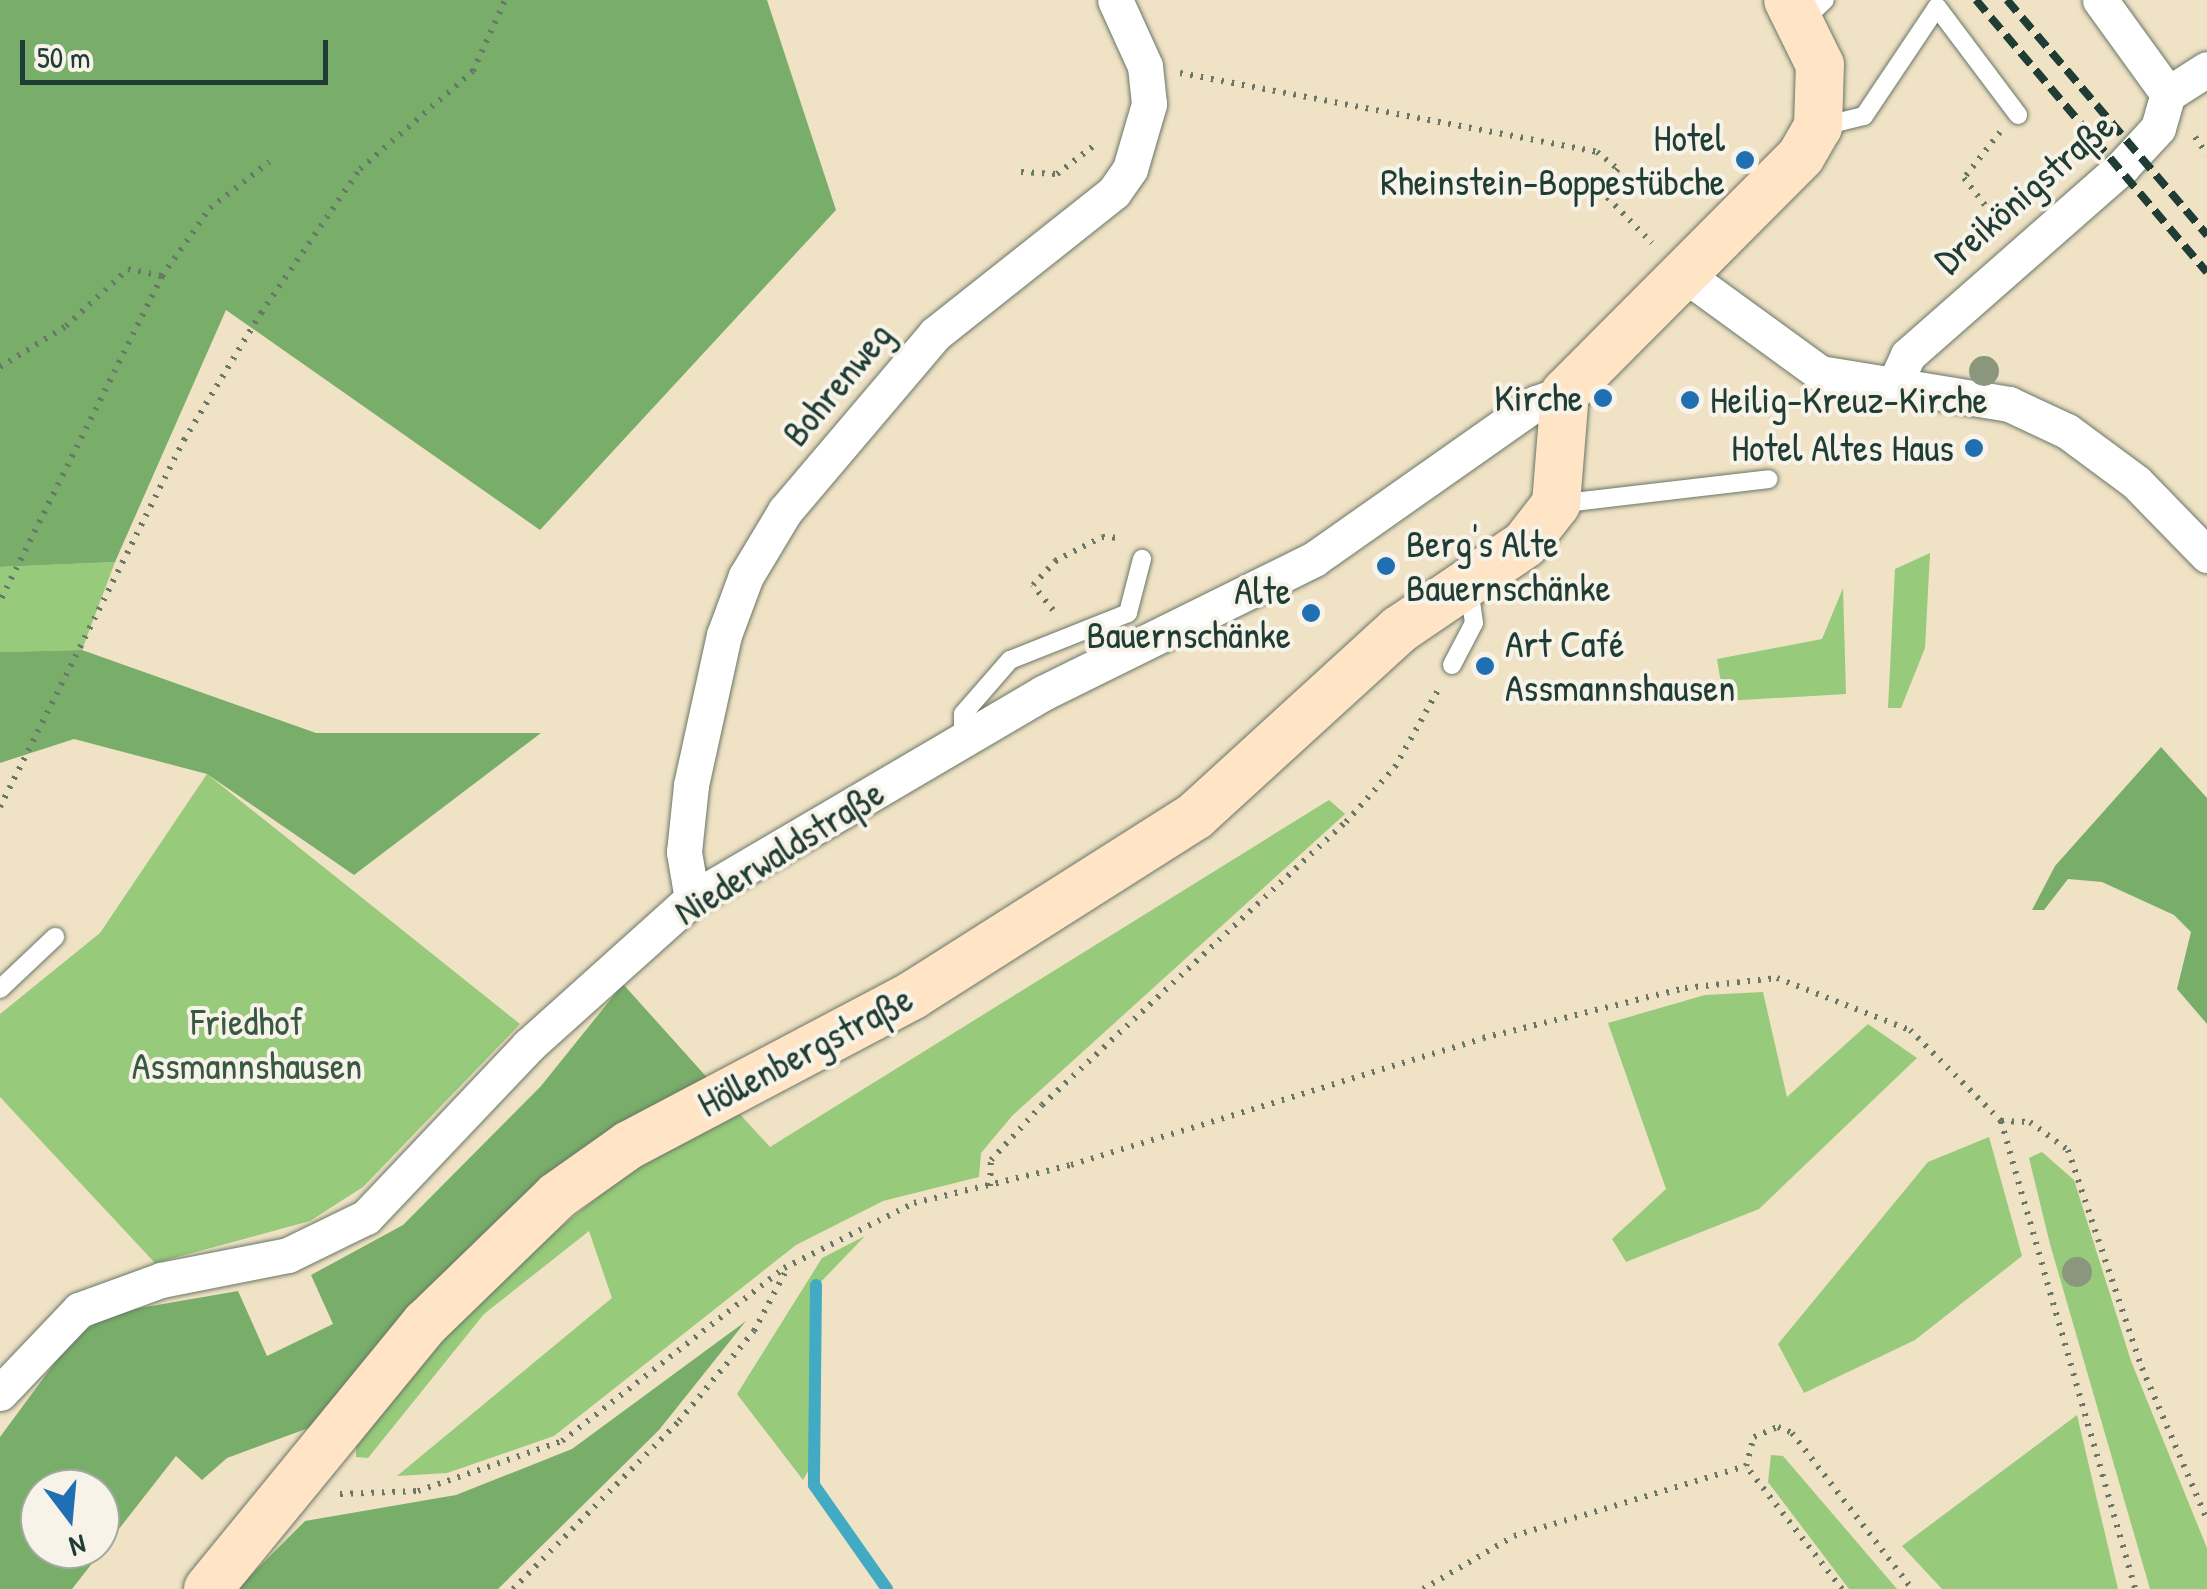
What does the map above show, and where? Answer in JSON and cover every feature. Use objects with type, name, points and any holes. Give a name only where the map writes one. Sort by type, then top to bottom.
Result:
[{"type":"main road","points":[[1556,504],[1565,393],[1681,272],[1801,156],[1818,127],[1823,81],[1805,8]]},
{"type":"main road","name":"Höllenbergstraße","points":[[208,1589],[308,1478],[426,1323],[557,1196],[630,1145],[914,995],[1195,816],[1400,629],[1525,544],[1556,504]]},
{"type":"street","name":"Bohrenweg","points":[[692,898],[684,852],[692,785],[724,635],[746,576],[785,512],[935,334],[1114,192],[1142,144],[1149,104],[1146,66],[1115,0]]},
{"type":"street","points":[[2103,1],[2168,94],[2207,69]]},
{"type":"street","name":"Dreikönigstraße","points":[[1895,383],[1908,354],[2139,151],[2168,94]]},
{"type":"street","points":[[1681,272],[1805,366],[2008,404],[2067,431],[2136,482],[2207,554]]},
{"type":"street","name":"Niederwaldstraße","points":[[0,1392],[79,1310],[161,1280],[288,1255],[366,1217],[542,1033],[692,898],[963,741],[1314,558],[1536,403],[1565,393]]},
{"type":"lane","points":[[1818,127],[1864,116],[1937,6],[2018,115]]},
{"type":"lane","points":[[1556,504],[1769,479]]},
{"type":"lane","points":[[963,741],[963,714],[1010,660],[1128,613],[1142,560]]},
{"type":"lane","points":[[1452,665],[1474,622],[1468,586]]},
{"type":"lane","points":[[0,989],[55,937]]},
{"type":"path","points":[[0,808],[184,440],[262,313],[360,169],[473,71],[506,0]]},
{"type":"path","points":[[1146,66],[1596,152],[1618,169],[1600,190],[1681,272]]},
{"type":"path","points":[[1021,172],[1057,174],[1149,104]]},
{"type":"path","points":[[2018,115],[1974,156],[1964,178],[2021,252]]},
{"type":"path","points":[[0,601],[162,276],[210,208],[269,162]]},
{"type":"path","points":[[0,367],[66,326],[128,269],[162,276]]},
{"type":"path","points":[[1058,610],[1047,611],[1033,585],[1073,549],[1121,536]]},
{"type":"path","points":[[990,1186],[991,1160],[1042,1105],[1395,767],[1452,665]]},
{"type":"path","points":[[308,1478],[349,1498],[385,1498],[538,1453],[603,1418],[788,1266],[848,1228],[1483,1038],[1752,979],[1799,983],[1885,1016],[1933,1048],[2001,1122],[2134,1589]]},
{"type":"path","points":[[2001,1122],[2030,1122],[2068,1150],[2142,1368],[2207,1520]]},
{"type":"path","points":[[513,1589],[679,1421],[754,1332],[788,1266]]},
{"type":"path","points":[[1746,1466],[1754,1437],[1778,1427],[1792,1433],[1912,1589]]},
{"type":"path","points":[[1423,1589],[1514,1536],[1746,1466]]},
{"type":"path","points":[[1746,1466],[1842,1589]]},
{"type":"green space","points":[[0,0],[767,0],[836,210],[540,530],[226,310],[115,562],[0,567]]},
{"type":"green space","points":[[1930,553],[1925,648],[1901,708],[1888,708],[1895,569]]},
{"type":"green space","points":[[115,562],[82,650],[0,652],[0,567]]},
{"type":"green space","points":[[1843,588],[1846,694],[1724,701],[1717,659],[1822,639]]},
{"type":"green space","points":[[82,650],[316,733],[541,733],[354,875],[207,774],[74,739],[0,763],[0,652]]},
{"type":"green space","points":[[2161,747],[2207,798],[2207,1024],[2177,989],[2191,932],[2174,915],[2102,882],[2068,879],[2044,910],[2032,910],[2055,866]]},
{"type":"green space","name":"Friedhof Assmannshausen","points":[[207,774],[520,1024],[363,1187],[310,1221],[155,1263],[0,1097],[0,1014],[100,933]]},
{"type":"green space","points":[[1329,800],[1345,814],[1012,1116],[981,1153],[979,1177],[883,1201],[796,1245],[554,1436],[447,1473],[397,1476],[612,1298],[589,1231],[484,1314],[368,1458],[356,1457],[356,1439],[472,1299],[625,1175],[736,1110],[770,1147]]},
{"type":"green space","points":[[623,984],[712,1083],[314,1426],[227,1458],[202,1480],[176,1456],[120,1528],[120,1469],[20,1469],[20,1569],[88,1569],[72,1589],[0,1589],[0,1437],[73,1338],[111,1313],[238,1291],[267,1356],[333,1324],[311,1275],[403,1225],[541,1086]]},
{"type":"green space","points":[[1763,992],[1787,1097],[1868,1024],[1917,1058],[1759,1209],[1626,1262],[1612,1239],[1666,1189],[1608,1023],[1705,995]]},
{"type":"green space","points":[[1989,1137],[2022,1256],[1915,1340],[1804,1393],[1778,1344],[1928,1162]]},
{"type":"green space","points":[[2042,1152],[2074,1180],[2131,1361],[2207,1548],[2207,1589],[2150,1589],[2050,1244],[2029,1158]]},
{"type":"green space","points":[[865,1236],[816,1287],[814,1461],[803,1480],[737,1394],[822,1258]]},
{"type":"green space","points":[[746,1321],[659,1430],[498,1589],[237,1589],[305,1521],[456,1495],[572,1449]]},
{"type":"green space","points":[[2077,1415],[2118,1589],[1942,1589],[1902,1546]]},
{"type":"green space","points":[[1771,1455],[1783,1456],[1897,1589],[1849,1589],[1768,1482]]},
{"type":"waterway","points":[[816,1285],[814,1485],[887,1589]]},
{"type":"railway","points":[[1976,0],[2207,272]]},
{"type":"railway","points":[[2007,0],[2207,235]]},
{"type":"place","name":"Hotel Rheinstein-Boppestübche","points":[[1745,160]]},
{"type":"place","name":"Kirche","points":[[1603,398]]},
{"type":"place","name":"Heilig-Kreuz-Kirche","points":[[1690,400]]},
{"type":"place","name":"Hotel Altes Haus","points":[[1974,448]]},
{"type":"place","name":"Berg's Alte Bauernschänke","points":[[1386,566]]},
{"type":"place","name":"Alte Bauernschänke","points":[[1311,613]]},
{"type":"place","name":"Art Café Assmannshausen","points":[[1485,666]]}]
